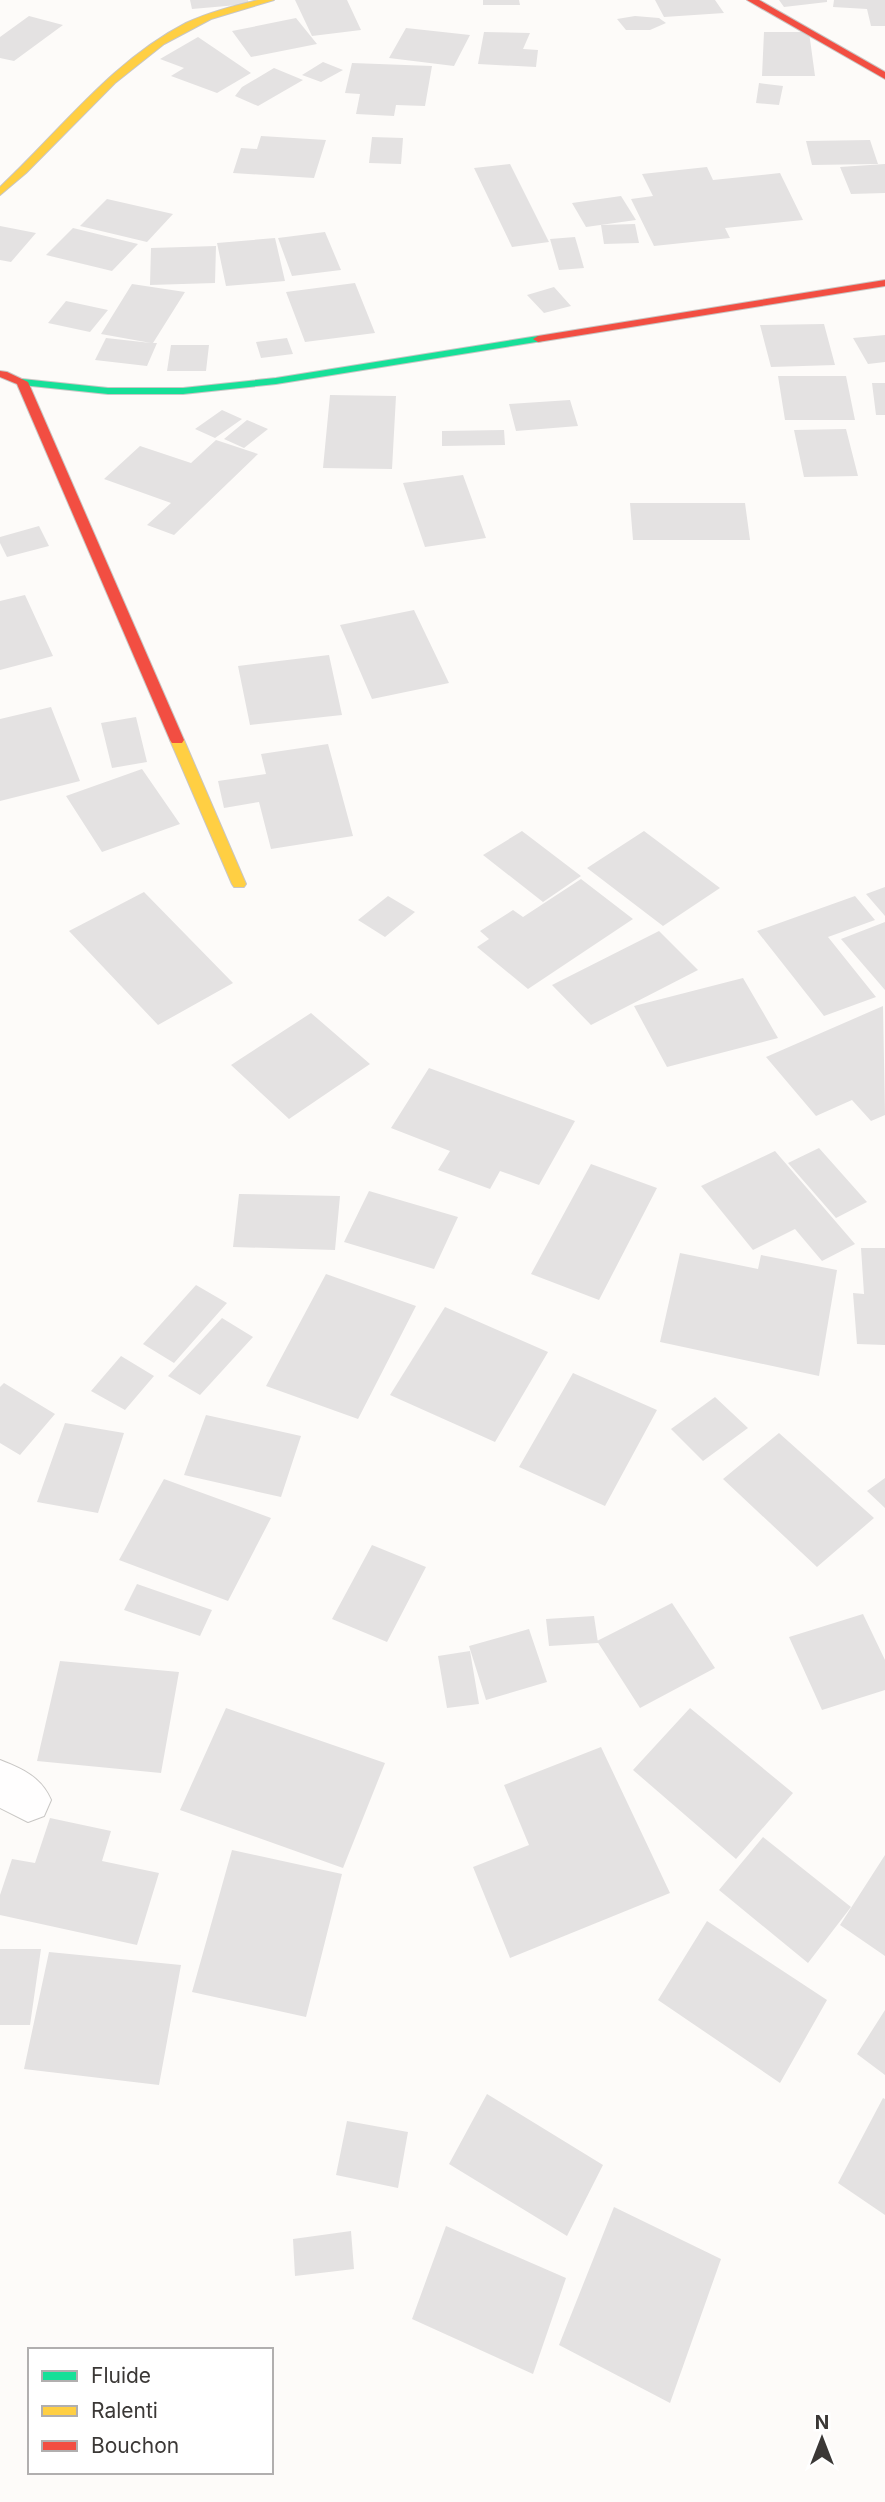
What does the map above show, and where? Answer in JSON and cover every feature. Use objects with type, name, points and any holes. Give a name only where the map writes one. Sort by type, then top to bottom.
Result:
[{"type":"street","points":[[0,192],[119,74],[158,44],[186,26],[216,13],[269,0]]},
{"type":"street","points":[[752,0],[885,76]]},
{"type":"street","points":[[0,373],[22,382],[108,391],[183,391],[276,381],[885,283]]},
{"type":"street","points":[[22,382],[239,884]]},
{"type":"building","points":[[190,0],[248,0],[249,4],[192,9]]},
{"type":"building","points":[[295,0],[347,0],[361,30],[312,36]]},
{"type":"building","points":[[483,0],[519,0],[520,5],[483,5]]},
{"type":"building","points":[[655,0],[715,0],[724,13],[664,17]]},
{"type":"building","points":[[779,0],[827,0],[827,2],[784,7]]},
{"type":"building","points":[[834,0],[885,0],[885,26],[871,26],[867,9],[833,7]]},
{"type":"building","points":[[29,16],[63,25],[14,61],[0,58],[0,37]]},
{"type":"building","points":[[635,16],[659,18],[666,23],[650,30],[626,30],[617,19]]},
{"type":"building","points":[[296,18],[317,44],[251,57],[232,31]]},
{"type":"building","points":[[406,28],[470,35],[454,66],[389,58]]},
{"type":"building","points":[[484,32],[530,33],[523,49],[538,50],[536,67],[478,64]]},
{"type":"building","points":[[764,32],[809,32],[815,76],[762,76]]},
{"type":"building","points":[[198,37],[251,73],[217,93],[171,76],[184,68],[160,59]]},
{"type":"building","points":[[323,62],[343,70],[321,82],[302,75]]},
{"type":"building","points":[[352,63],[432,66],[425,106],[396,105],[394,116],[356,114],[360,94],[345,93]]},
{"type":"building","points":[[274,68],[303,80],[258,106],[235,96],[242,87]]},
{"type":"building","points":[[759,83],[783,86],[779,105],[756,103]]},
{"type":"building","points":[[261,136],[326,140],[314,178],[233,173],[241,148],[257,149]]},
{"type":"building","points":[[372,137],[403,138],[401,164],[369,163]]},
{"type":"building","points":[[870,140],[878,164],[812,165],[806,141]]},
{"type":"building","points":[[510,164],[549,242],[512,247],[474,168]]},
{"type":"building","points":[[885,164],[885,193],[851,194],[840,167]]},
{"type":"building","points":[[707,167],[713,180],[780,173],[803,220],[725,228],[730,238],[654,246],[631,199],[653,196],[642,174]]},
{"type":"building","points":[[621,196],[636,220],[586,227],[572,203]]},
{"type":"building","points":[[107,199],[173,214],[147,242],[80,226]]},
{"type":"building","points":[[635,224],[639,243],[604,244],[601,225]]},
{"type":"building","points":[[0,226],[36,233],[11,262],[0,260]]},
{"type":"building","points":[[73,228],[138,244],[112,271],[46,255]]},
{"type":"building","points":[[325,232],[341,270],[292,276],[278,238]]},
{"type":"building","points":[[575,237],[584,268],[559,270],[550,239]]},
{"type":"building","points":[[275,238],[285,281],[226,286],[217,243]]},
{"type":"building","points":[[216,246],[215,283],[150,285],[151,248]]},
{"type":"building","points":[[355,283],[375,333],[305,342],[286,292]]},
{"type":"building","points":[[132,284],[185,292],[153,343],[157,343],[147,366],[95,360],[106,338],[151,343],[101,334]]},
{"type":"building","points":[[554,287],[571,306],[544,313],[527,295]]},
{"type":"building","points":[[66,301],[108,310],[90,332],[48,323]]},
{"type":"building","points":[[824,324],[835,365],[771,367],[760,325]]},
{"type":"building","points":[[885,335],[885,362],[868,364],[853,338]]},
{"type":"building","points":[[287,338],[293,354],[261,358],[256,342]]},
{"type":"building","points":[[171,345],[209,345],[206,371],[167,371]]},
{"type":"building","points":[[778,376],[846,376],[855,420],[785,420]]},
{"type":"building","points":[[872,383],[885,383],[885,415],[876,415]]},
{"type":"building","points":[[330,395],[396,396],[392,469],[323,468]]},
{"type":"building","points":[[570,400],[578,426],[516,431],[509,404]]},
{"type":"building","points":[[222,410],[242,419],[215,438],[195,429]]},
{"type":"building","points":[[247,420],[268,429],[244,448],[224,439]]},
{"type":"building","points":[[846,429],[858,476],[804,477],[794,430]]},
{"type":"building","points":[[504,430],[505,445],[442,446],[442,431]]},
{"type":"building","points":[[216,440],[258,454],[174,535],[147,525],[171,503],[104,479],[140,446],[191,463]]},
{"type":"building","points":[[463,475],[486,538],[425,547],[403,483]]},
{"type":"building","points":[[630,503],[745,503],[750,540],[633,540]]},
{"type":"building","points":[[39,526],[49,546],[7,557],[0,537]]},
{"type":"building","points":[[25,595],[53,656],[0,670],[0,601]]},
{"type":"building","points":[[414,610],[449,683],[372,699],[340,625]]},
{"type":"building","points":[[329,655],[342,715],[250,725],[238,666]]},
{"type":"building","points":[[51,707],[80,781],[0,801],[0,719]]},
{"type":"building","points":[[136,717],[147,762],[112,768],[101,723]]},
{"type":"building","points":[[328,744],[353,836],[271,849],[259,802],[224,808],[218,781],[266,774],[261,754]]},
{"type":"building","points":[[142,769],[180,824],[102,852],[66,796]]},
{"type":"building","points":[[522,831],[581,876],[543,902],[483,855]]},
{"type":"building","points":[[644,831],[720,888],[663,926],[587,868]]},
{"type":"building","points":[[581,879],[633,919],[528,989],[477,947],[489,939],[480,931],[513,910],[523,917]]},
{"type":"building","points":[[885,887],[885,916],[866,894]]},
{"type":"building","points":[[144,892],[233,983],[158,1025],[69,931]]},
{"type":"building","points":[[388,896],[415,912],[385,937],[358,920]]},
{"type":"building","points":[[855,896],[875,920],[828,937],[876,997],[824,1016],[757,931]]},
{"type":"building","points":[[885,922],[885,990],[841,939]]},
{"type":"building","points":[[659,931],[698,970],[591,1025],[552,985]]},
{"type":"building","points":[[743,978],[778,1038],[667,1067],[634,1006]]},
{"type":"building","points":[[883,1006],[885,1115],[871,1121],[852,1100],[816,1116],[766,1057]]},
{"type":"building","points":[[311,1013],[370,1064],[289,1119],[231,1065]]},
{"type":"building","points":[[429,1068],[575,1121],[539,1185],[500,1171],[490,1189],[438,1170],[450,1151],[391,1128]]},
{"type":"building","points":[[819,1148],[867,1202],[836,1218],[788,1163]]},
{"type":"building","points":[[775,1151],[855,1244],[822,1261],[795,1229],[753,1250],[701,1186]]},
{"type":"building","points":[[591,1164],[657,1188],[599,1300],[531,1274]]},
{"type":"building","points":[[369,1191],[458,1217],[434,1269],[344,1242]]},
{"type":"building","points":[[239,1194],[340,1196],[335,1250],[233,1247]]},
{"type":"building","points":[[861,1248],[885,1248],[885,1345],[857,1344],[853,1293],[864,1294]]},
{"type":"building","points":[[680,1253],[758,1269],[761,1255],[837,1270],[819,1376],[660,1342]]},
{"type":"building","points":[[326,1274],[416,1306],[358,1419],[266,1386]]},
{"type":"building","points":[[196,1285],[227,1303],[174,1363],[143,1344]]},
{"type":"building","points":[[445,1307],[548,1352],[495,1442],[390,1395]]},
{"type":"building","points":[[222,1318],[253,1337],[200,1395],[168,1376]]},
{"type":"building","points":[[121,1356],[154,1376],[125,1410],[91,1391]]},
{"type":"building","points":[[573,1373],[657,1410],[605,1506],[519,1467]]},
{"type":"building","points":[[4,1383],[55,1414],[20,1455],[0,1443],[0,1387]]},
{"type":"building","points":[[715,1397],[748,1428],[703,1461],[671,1429]]},
{"type":"building","points":[[206,1415],[301,1436],[281,1497],[184,1475]]},
{"type":"building","points":[[65,1423],[124,1433],[98,1513],[37,1502]]},
{"type":"building","points":[[779,1433],[874,1518],[817,1567],[723,1479]]},
{"type":"building","points":[[885,1478],[885,1508],[867,1491]]},
{"type":"building","points":[[164,1479],[271,1518],[228,1601],[119,1560]]},
{"type":"building","points":[[372,1545],[426,1567],[387,1642],[332,1619]]},
{"type":"building","points":[[137,1584],[212,1610],[200,1636],[124,1610]]},
{"type":"building","points":[[672,1603],[715,1668],[640,1708],[597,1641]]},
{"type":"building","points":[[863,1614],[885,1660],[885,1690],[822,1710],[789,1637]]},
{"type":"building","points":[[594,1616],[598,1643],[549,1646],[546,1619]]},
{"type":"building","points":[[529,1629],[547,1682],[486,1700],[469,1646]]},
{"type":"building","points":[[470,1651],[479,1704],[447,1708],[438,1656]]},
{"type":"building","points":[[60,1661],[179,1672],[161,1773],[37,1761]]},
{"type":"building","points":[[226,1708],[385,1763],[343,1868],[180,1810]]},
{"type":"building","points":[[690,1708],[793,1793],[736,1859],[633,1770]]},
{"type":"building","points":[[601,1747],[670,1893],[510,1958],[473,1867],[529,1845],[504,1785]]},
{"type":"building","points":[[50,1818],[111,1831],[102,1861],[159,1873],[137,1945],[0,1915],[0,1895],[12,1859],[35,1863]]},
{"type":"building","points":[[763,1837],[851,1907],[808,1963],[719,1890]]},
{"type":"building","points":[[232,1850],[342,1874],[306,2017],[192,1992]]},
{"type":"building","points":[[885,1855],[885,1956],[840,1925]]},
{"type":"building","points":[[707,1921],[827,2000],[780,2083],[658,2000]]},
{"type":"building","points":[[0,1949],[41,1949],[30,2025],[0,2025]]},
{"type":"building","points":[[49,1952],[181,1965],[159,2085],[24,2069]]},
{"type":"building","points":[[885,2010],[885,2075],[857,2054]]},
{"type":"building","points":[[487,2094],[603,2165],[567,2236],[449,2164]]},
{"type":"building","points":[[883,2098],[885,2099],[885,2215],[838,2183]]},
{"type":"building","points":[[347,2121],[408,2132],[398,2188],[336,2175]]},
{"type":"building","points":[[614,2207],[721,2259],[670,2403],[559,2345]]},
{"type":"building","points":[[446,2226],[566,2278],[533,2374],[412,2319]]},
{"type":"building","points":[[351,2231],[354,2269],[295,2276],[293,2239]]},
{"type":"traffic: fast","points":[[22,382],[108,391],[183,391],[276,381],[538,339]]},
{"type":"traffic: slow","points":[[0,192],[112,81],[161,42],[207,17],[269,0]]},
{"type":"traffic: slow","points":[[177,740],[239,884]]},
{"type":"traffic: jam","points":[[752,0],[885,76]]},
{"type":"traffic: jam","points":[[538,339],[885,283]]},
{"type":"traffic: jam","points":[[3,374],[22,382],[177,740]]}]
